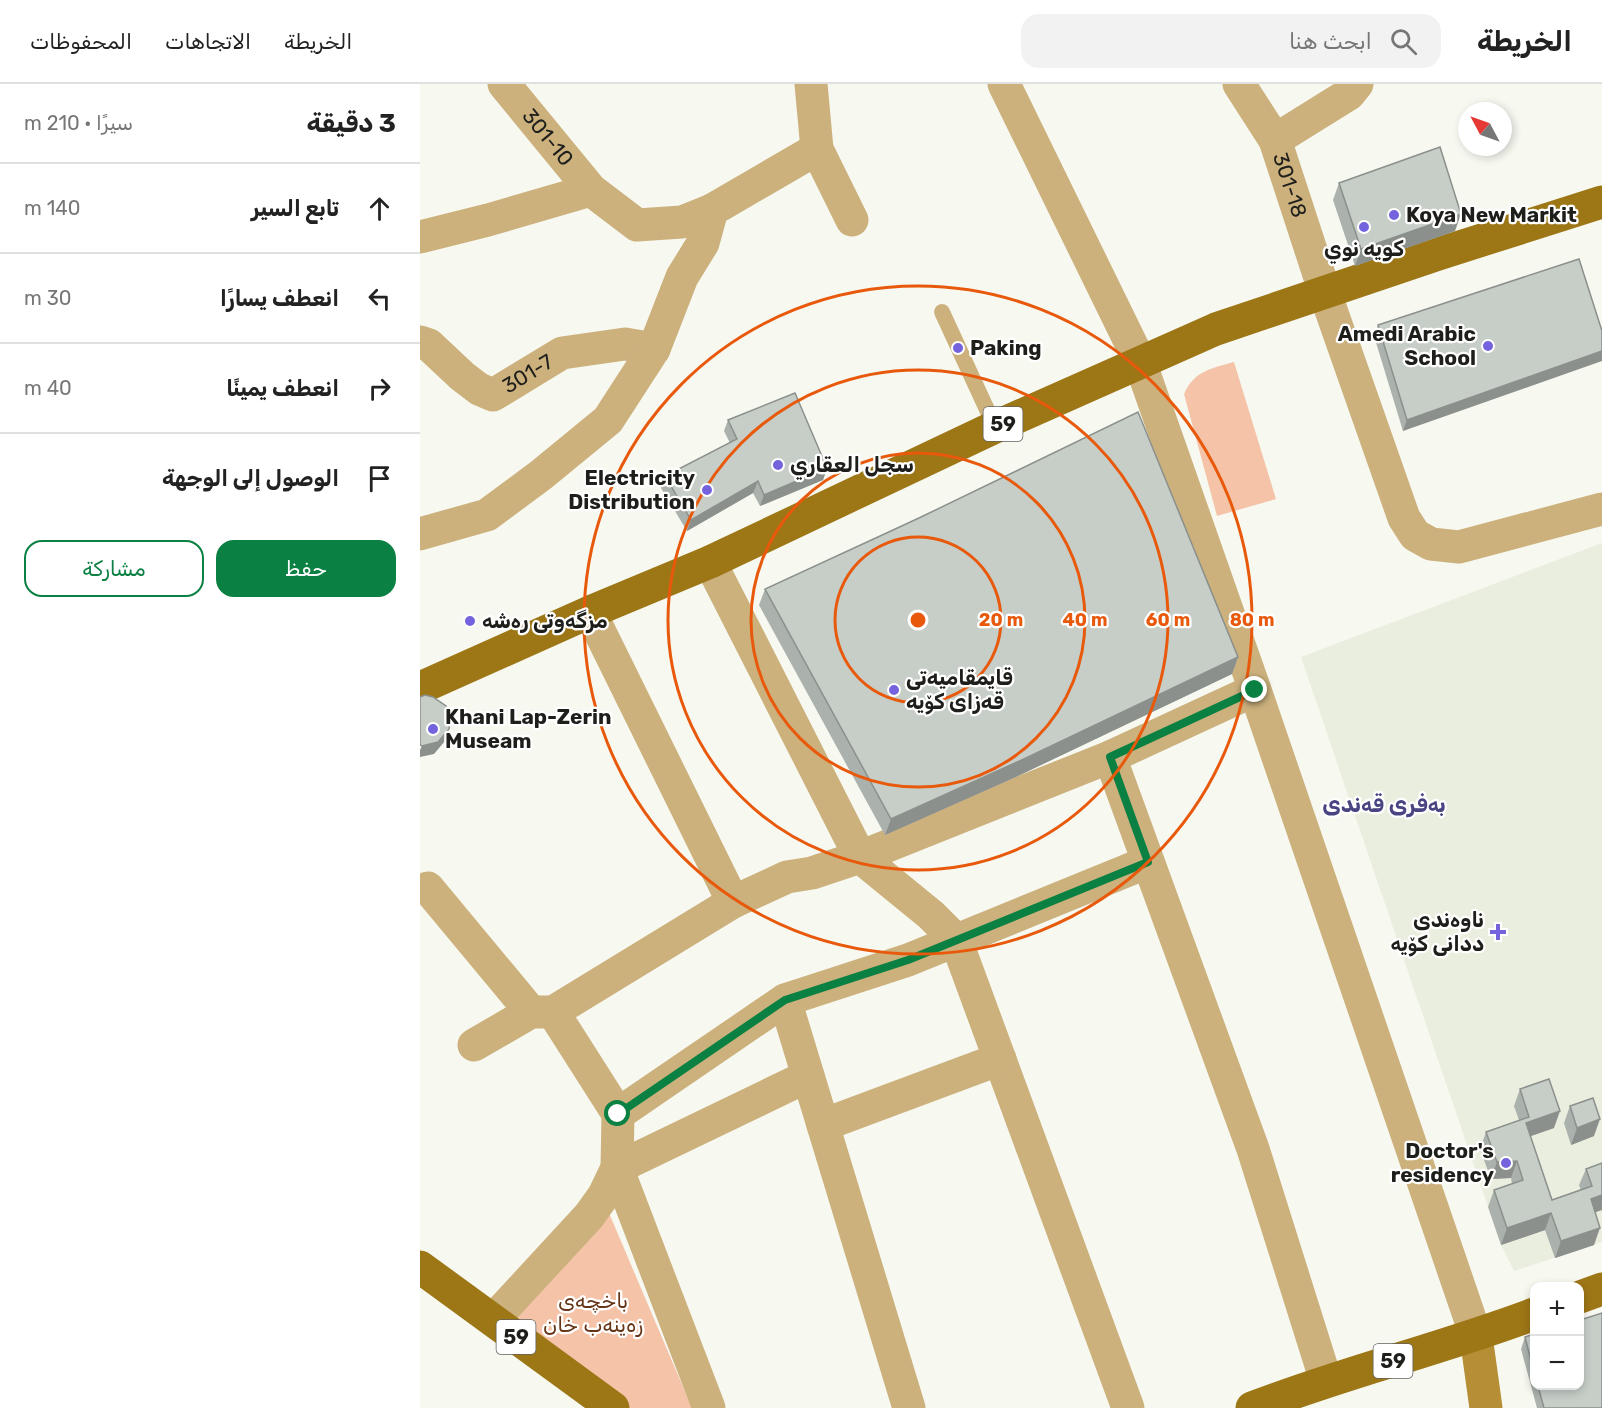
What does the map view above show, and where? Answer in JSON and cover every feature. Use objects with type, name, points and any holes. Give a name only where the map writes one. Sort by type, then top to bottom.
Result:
[{"type":"main road","name":"59","points":[[420,688],[590,612],[710,562],[995,427],[1216,329],[1438,254],[1602,202]]},
{"type":"main road","name":"59","points":[[420,1267],[613,1408]]},
{"type":"main road","points":[[1584,1296],[1602,1289]]},
{"type":"main road","name":"59","points":[[1252,1408],[1308,1393],[1530,1316]]},
{"type":"main road","points":[[1476,1336],[1486,1408]]},
{"type":"street","name":"301-10","points":[[504,84],[591,190],[637,225],[682,222],[712,210],[817,149]]},
{"type":"street","points":[[811,84],[817,149],[852,220]]},
{"type":"street","points":[[1004,84],[1140,362],[1476,1336]]},
{"type":"street","name":"301-18","points":[[1239,84],[1266,113],[1325,293],[1404,518],[1415,535],[1431,544],[1459,547],[1602,509]]},
{"type":"street","points":[[1266,113],[1349,94],[1357,84]]},
{"type":"street","points":[[420,237],[591,190]]},
{"type":"street","points":[[420,534],[487,515],[541,475],[608,420],[654,349],[682,277],[703,243],[712,210]]},
{"type":"street","name":"301-7","points":[[420,342],[429,345],[479,390],[493,395],[562,353],[626,344],[654,349]]},
{"type":"street","points":[[710,562],[860,856],[931,915],[956,940],[1128,1408]]},
{"type":"street","points":[[590,612],[733,902]]},
{"type":"street","points":[[474,1045],[542,1012],[733,902],[787,877],[812,873],[860,856],[1110,757],[1255,690]]},
{"type":"street","points":[[1110,757],[1253,1149],[1308,1393]]},
{"type":"street","points":[[618,1114],[785,1000],[908,960],[1148,862]]},
{"type":"street","points":[[428,888],[542,1012],[618,1114],[617,1168],[709,1408]]},
{"type":"street","points":[[785,1000],[909,1408]]},
{"type":"street","points":[[823,1125],[1000,1059]]},
{"type":"street","points":[[493,1320],[589,1216],[604,1195],[617,1168],[808,1076]]},
{"type":"lane","points":[[942,312],[995,427]]},
{"type":"shaded area","name":"ناوەندی ددانی کۆیە","points":[[1602,543],[1602,1242],[1514,1271],[1501,1245],[1301,657]]},
{"type":"green space","points":[[1234,362],[1276,499],[1217,516],[1184,394],[1198,375]]},
{"type":"green space","name":"باخچه‌ی زه‌ینه‌ب خان","points":[[609,1213],[692,1408],[629,1408],[514,1320]]},
{"type":"building","name":"Koya New Markit","points":[[1440,147],[1461,214],[1361,249],[1339,183]]},
{"type":"building","name":"Amedi Arabic School","points":[[1579,259],[1602,331],[1602,351],[1407,420],[1378,325]]},
{"type":"building","points":[[795,393],[827,468],[764,495],[758,481],[691,520],[665,476],[737,439],[728,420]]},
{"type":"building","points":[[1138,412],[1238,657],[1026,758],[891,819],[765,589],[919,518]]},
{"type":"building","name":"Khani Lap-Zerin Museam","points":[[425,695],[433,697],[446,706],[450,721],[449,729],[438,742],[422,746],[420,745],[420,697]]},
{"type":"building","points":[[1549,1079],[1560,1111],[1526,1123],[1552,1200],[1592,1186],[1586,1169],[1602,1163],[1602,1195],[1591,1199],[1600,1228],[1561,1241],[1551,1213],[1507,1228],[1494,1190],[1523,1180],[1517,1161],[1497,1162],[1486,1132],[1529,1117],[1520,1089]]},
{"type":"building","points":[[1593,1098],[1600,1119],[1577,1128],[1570,1106]]},
{"type":"building","points":[[1602,1313],[1602,1408],[1544,1408],[1539,1390],[1584,1390],[1584,1319]]},
{"type":"building","points":[[1530,1335],[1530,1357],[1525,1337]]},
{"type":"place","name":"Koya New Markit","points":[[1394,215]]},
{"type":"place","name":"كويه نوي","points":[[1364,227]]},
{"type":"place","name":"Amedi Arabic School","points":[[1488,346]]},
{"type":"place","name":"Paking","points":[[958,348]]},
{"type":"place","name":"سجل العقاري","points":[[778,465]]},
{"type":"place","name":"Electricity Distribution","points":[[707,490]]},
{"type":"place","name":"مزگەوتی رەشە","points":[[470,621]]},
{"type":"place","name":"قایمقامیه‌تی قه‌زای كۆیه‌","points":[[894,690]]},
{"type":"place","name":"Khani Lap-Zerin Museam","points":[[433,729]]},
{"type":"place","name":"ناوەندی ددانی کۆیە","points":[[1498,932]]},
{"type":"place","name":"Doctor's residency","points":[[1506,1163]]},
{"type":"district","name":"بەفری قەندی","points":[[1384,804]]},
{"type":"route","points":[[618,1114],[785,1000],[908,960],[1148,862],[1110,757],[1255,690]]}]
